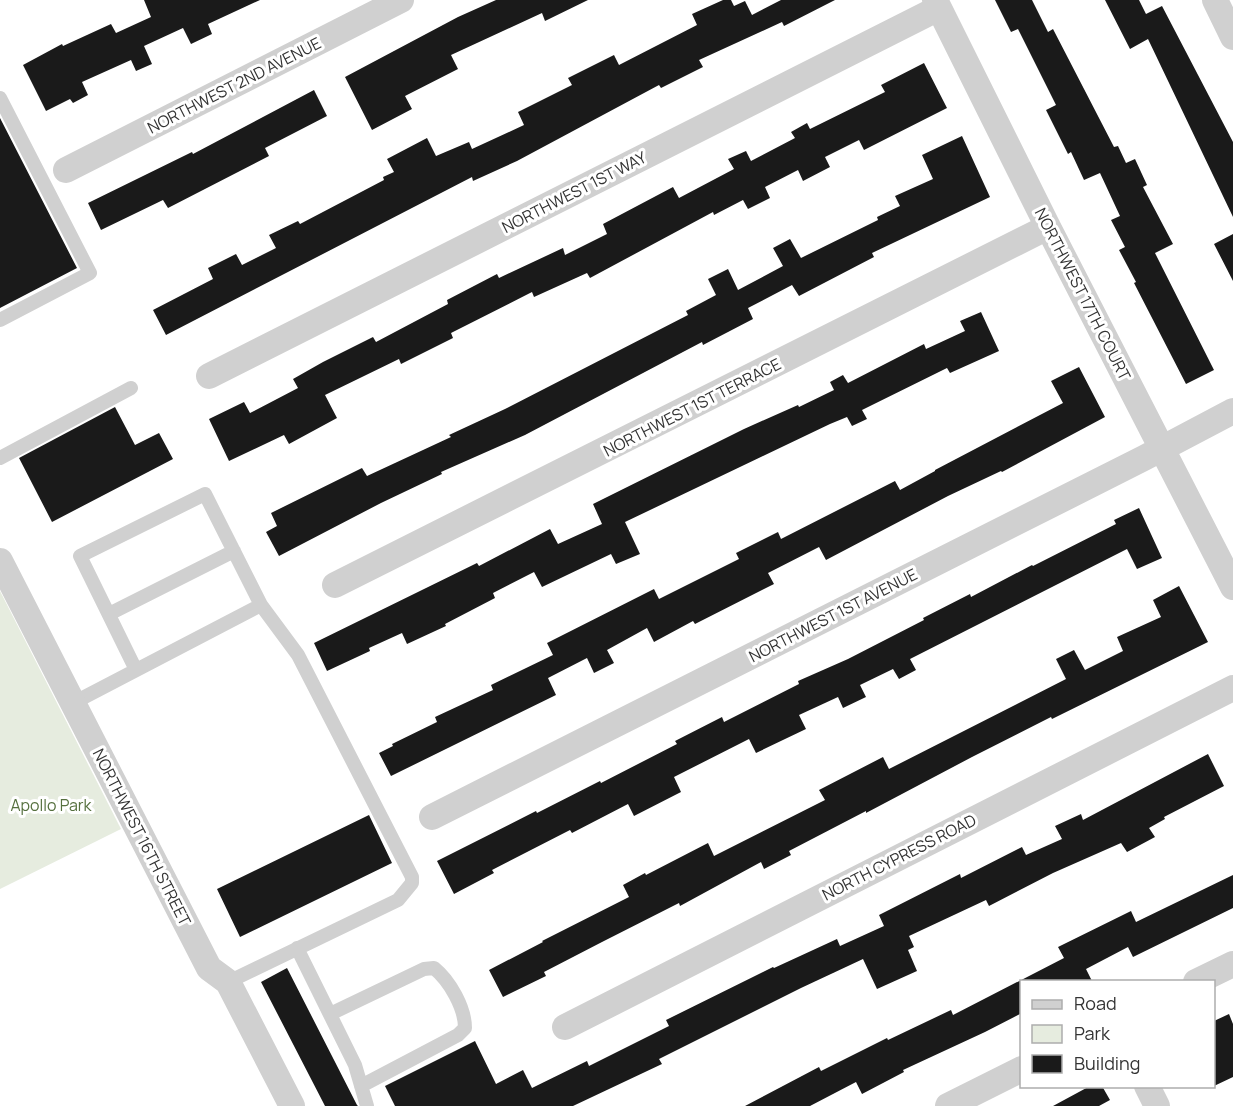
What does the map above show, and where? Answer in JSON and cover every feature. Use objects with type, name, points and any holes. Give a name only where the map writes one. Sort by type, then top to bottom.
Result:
[{"type":"street","name":"NORTHWEST 2ND AVENUE","points":[[66,170],[401,0]]},
{"type":"street","points":[[1215,0],[1233,37]]},
{"type":"street","name":"NORTHWEST 17TH COURT","points":[[937,4],[1048,227],[1233,587]]},
{"type":"street","name":"NORTHWEST 1ST WAY","points":[[209,376],[937,4]]},
{"type":"street","name":"NORTHWEST 1ST TERRACE","points":[[335,585],[1048,227]]},
{"type":"street","name":"NORTHWEST 1ST AVENUE","points":[[432,817],[1233,411]]},
{"type":"street","name":"NORTHWEST 16TH STREET","points":[[0,561],[209,968],[228,982],[292,1106]]},
{"type":"street","name":"NORTH CYPRESS ROAD","points":[[565,1027],[1233,688]]},
{"type":"street","points":[[1198,980],[1233,964]]},
{"type":"street","points":[[948,1106],[1020,1070]]},
{"type":"street","points":[[1148,1088],[1157,1106]]},
{"type":"lane","points":[[0,98],[90,273],[0,320]]},
{"type":"lane","points":[[0,458],[131,388]]},
{"type":"lane","points":[[136,670],[80,556],[205,494],[261,605],[298,655],[412,877],[412,883],[398,900],[228,982]]},
{"type":"lane","points":[[108,614],[234,550]]},
{"type":"lane","points":[[73,704],[261,605]]},
{"type":"lane","points":[[297,948],[356,1065],[367,1106]]},
{"type":"lane","points":[[330,1014],[423,969],[434,968],[445,977],[465,1018],[465,1029],[458,1035],[361,1086]]},
{"type":"green space","name":"Apollo Park","points":[[0,591],[121,829],[0,889]]},
{"type":"building","points":[[144,0],[260,0],[208,24],[212,34],[191,44],[183,28],[144,46],[152,64],[136,71],[131,60],[82,82],[88,95],[73,103],[70,99],[46,111],[23,65],[62,44],[63,46],[111,24],[116,33],[151,17]]},
{"type":"building","points":[[496,0],[588,0],[545,21],[542,13],[451,55],[458,69],[405,96],[412,109],[372,130],[345,77],[458,17]]},
{"type":"building","points":[[723,0],[731,0],[734,6],[745,1],[752,15],[781,0],[835,0],[784,26],[782,22],[699,60],[703,67],[661,88],[659,85],[517,161],[473,181],[472,177],[166,335],[153,310],[213,279],[208,268],[236,254],[242,265],[276,248],[269,235],[298,221],[300,224],[384,180],[383,177],[394,172],[387,159],[427,138],[436,156],[469,142],[472,149],[524,125],[518,112],[572,85],[568,78],[614,55],[619,65],[697,25],[692,14]]},
{"type":"building","points":[[995,0],[1032,0],[1048,32],[1053,29],[1114,147],[1118,146],[1126,163],[1135,159],[1147,185],[1143,187],[1173,244],[1155,253],[1214,370],[1186,384],[1119,250],[1125,247],[1111,220],[1120,216],[1100,173],[1084,180],[1071,152],[1068,154],[1046,110],[1056,105],[1018,29],[1011,32]]},
{"type":"building","points":[[1105,0],[1139,0],[1146,14],[1162,6],[1233,142],[1233,217],[1148,39],[1130,49]]},
{"type":"building","points":[[924,63],[947,108],[864,150],[859,140],[825,157],[830,167],[803,181],[798,170],[765,187],[770,198],[748,209],[743,200],[714,215],[713,212],[590,278],[587,273],[534,297],[532,292],[451,333],[453,338],[401,364],[399,359],[325,395],[337,418],[289,444],[284,435],[229,461],[209,419],[244,402],[250,413],[298,388],[293,379],[323,362],[373,337],[376,342],[448,304],[447,300],[497,274],[499,278],[563,248],[565,255],[607,234],[603,224],[673,187],[679,198],[734,169],[728,159],[746,151],[751,161],[795,138],[791,132],[807,123],[810,129],[885,92],[881,85]]},
{"type":"building","points":[[314,90],[327,116],[265,148],[269,156],[168,208],[163,200],[101,230],[88,203],[192,152],[193,154]]},
{"type":"building","points":[[0,118],[77,268],[0,308]]},
{"type":"building","points":[[962,136],[990,197],[872,253],[874,257],[799,296],[792,285],[748,308],[753,319],[703,345],[702,342],[525,435],[441,472],[442,474],[279,556],[266,532],[277,526],[271,513],[362,468],[367,476],[451,437],[449,435],[505,409],[688,315],[686,311],[716,295],[708,279],[728,269],[738,290],[783,266],[773,248],[790,239],[801,258],[878,220],[877,217],[900,206],[895,196],[933,179],[922,155]]},
{"type":"building","points":[[1233,234],[1233,281],[1214,244]]},
{"type":"building","points":[[981,312],[999,351],[950,373],[947,368],[862,410],[867,419],[852,426],[847,417],[830,424],[625,522],[640,554],[616,564],[611,554],[542,587],[534,572],[493,593],[495,598],[445,624],[446,626],[407,644],[402,633],[327,671],[314,643],[477,563],[479,566],[550,529],[558,544],[602,524],[593,504],[744,429],[834,390],[830,382],[843,375],[848,383],[924,344],[926,349],[965,331],[960,321]]},
{"type":"building","points":[[1079,367],[1105,417],[1002,472],[948,496],[826,560],[819,547],[768,573],[774,584],[695,624],[693,621],[654,642],[647,628],[607,650],[614,663],[594,673],[587,658],[548,678],[556,695],[391,776],[379,753],[393,746],[392,744],[437,722],[435,717],[493,690],[491,685],[553,655],[547,643],[654,589],[659,599],[739,559],[736,553],[778,532],[781,539],[895,481],[900,490],[1063,403],[1051,381]]},
{"type":"building","points":[[115,407],[135,445],[159,433],[173,459],[52,522],[19,458]]},
{"type":"building","points":[[1139,508],[1162,558],[1137,569],[1127,549],[910,659],[916,670],[899,679],[893,669],[860,685],[866,697],[843,708],[838,697],[799,715],[806,729],[756,753],[749,739],[674,777],[681,792],[634,816],[628,804],[572,833],[570,830],[492,870],[494,873],[454,894],[437,861],[536,811],[537,813],[600,781],[601,783],[677,744],[675,741],[722,717],[724,722],[799,684],[798,681],[848,659],[970,594],[971,597],[1116,524],[1114,520]]},
{"type":"building","points":[[1179,586],[1208,642],[1052,719],[1051,717],[866,813],[866,811],[789,851],[791,855],[764,869],[761,862],[680,906],[679,903],[544,972],[546,976],[503,997],[489,970],[629,897],[623,885],[708,843],[714,856],[825,800],[819,790],[883,757],[889,769],[1066,679],[1056,659],[1074,650],[1085,670],[1123,651],[1117,637],[1161,617],[1153,600]]},
{"type":"building","points":[[1208,754],[1224,786],[1164,817],[1165,819],[1149,828],[1155,837],[1127,852],[1121,843],[1053,873],[989,906],[986,900],[909,936],[914,947],[908,950],[917,971],[877,989],[863,959],[659,1059],[662,1064],[573,1106],[395,1106],[385,1086],[475,1041],[496,1084],[523,1070],[532,1088],[587,1061],[589,1066],[669,1026],[666,1020],[773,967],[837,939],[840,946],[884,926],[879,915],[960,874],[961,878],[1022,847],[1026,855],[1062,839],[1055,826],[1081,814],[1083,820]]},
{"type":"building","points":[[369,815],[392,863],[240,937],[217,889]]},
{"type":"building","points":[[1233,875],[1233,908],[1133,957],[1128,947],[1086,969],[1092,980],[1021,980],[1064,958],[1058,947],[1131,911],[1136,922]]},
{"type":"building","points":[[287,968],[358,1106],[325,1106],[261,982]]},
{"type":"building","points":[[1020,981],[1020,1014],[903,1070],[904,1072],[862,1094],[856,1082],[810,1106],[745,1106],[819,1067],[821,1071],[887,1038],[888,1040],[951,1010],[953,1015]]},
{"type":"building","points":[[1229,1014],[1233,1024],[1233,1077],[1215,1086],[1215,1021]]},
{"type":"building","points":[[1086,1088],[1103,1088],[1110,1100],[1099,1106],[1053,1106]]}]
